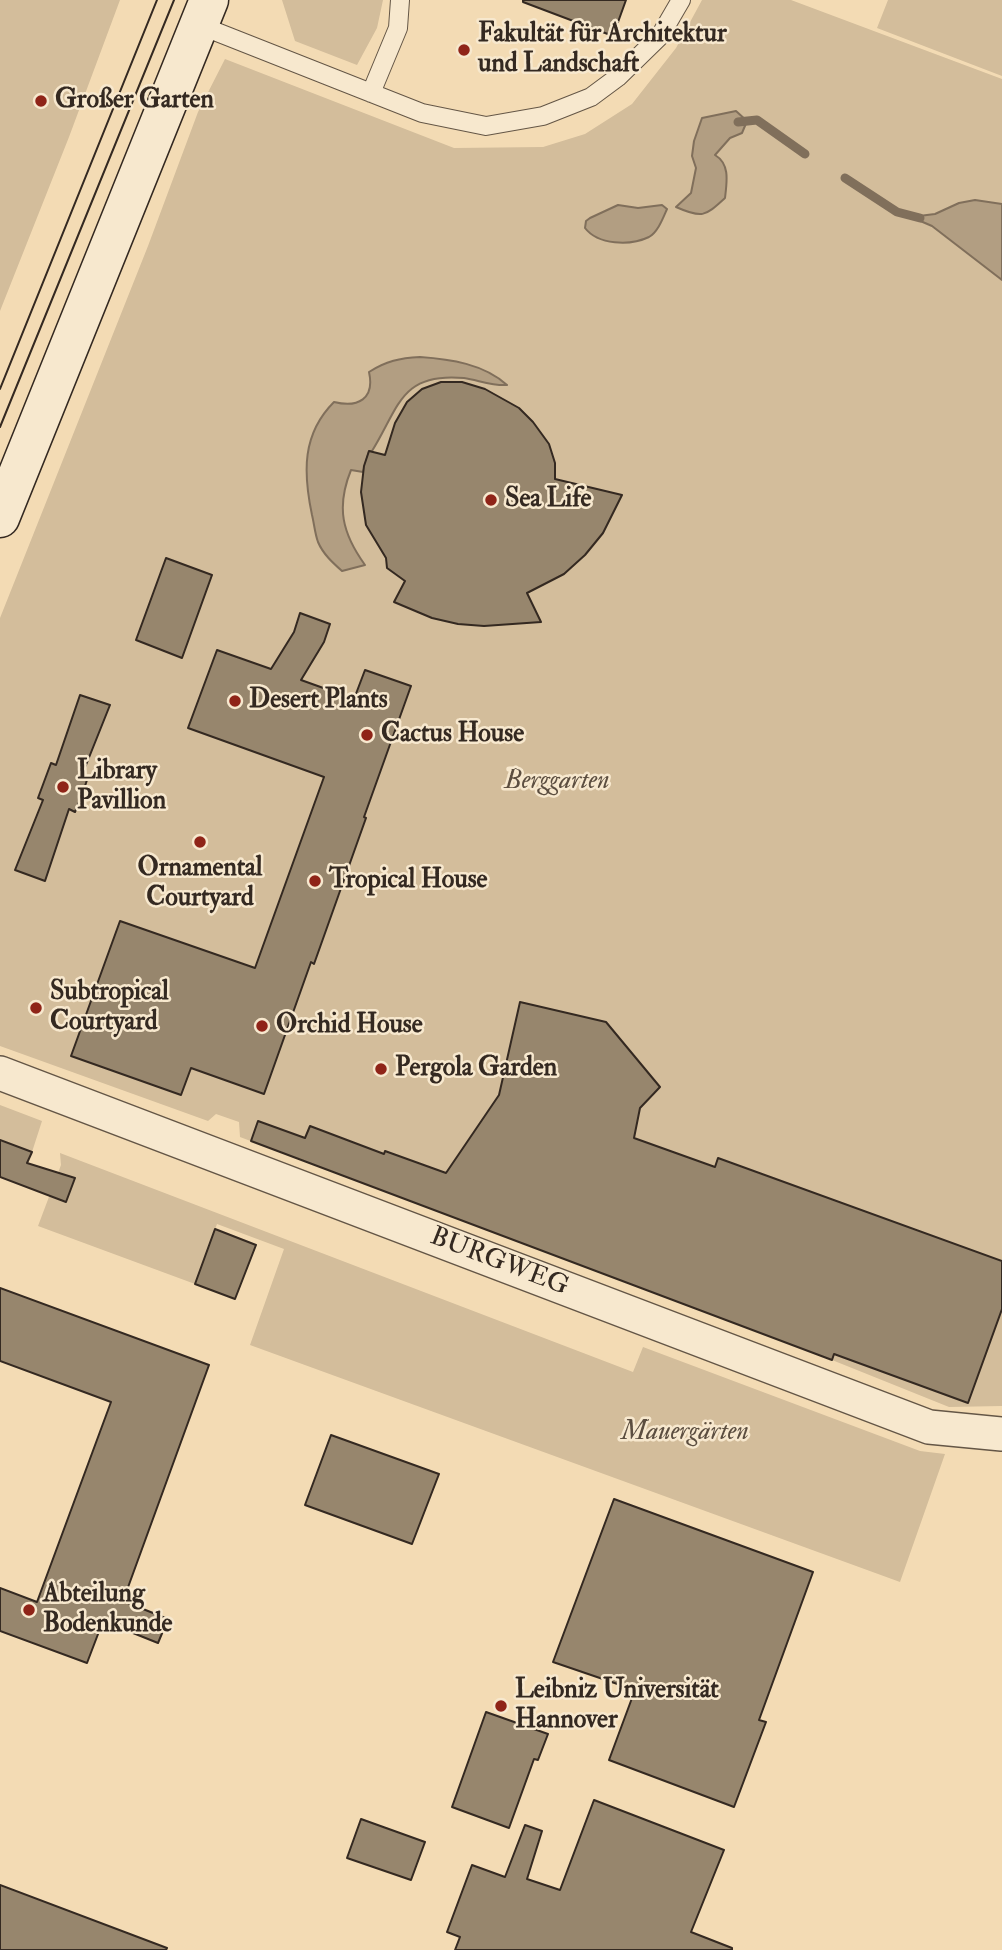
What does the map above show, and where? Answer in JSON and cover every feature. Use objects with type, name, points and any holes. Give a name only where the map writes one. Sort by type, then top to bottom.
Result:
[{"type":"street","points":[[0,517],[204,12]]},
{"type":"street","name":"BURGWEG","points":[[0,1073],[929,1427],[1002,1434]]},
{"type":"lane","points":[[371,93],[398,28],[400,0]]},
{"type":"lane","points":[[204,12],[371,93],[422,113],[486,126],[543,116],[591,97],[618,77],[660,36],[681,0]]},
{"type":"green space","name":"Großer Garten","points":[[0,0],[120,0],[0,311]]},
{"type":"green space","points":[[282,0],[383,0],[377,28],[357,65],[295,41]]},
{"type":"green space","name":"Berggarten","points":[[702,0],[791,0],[1002,79],[1002,1406],[949,1407],[832,1360],[240,1137],[239,1122],[216,1114],[208,1121],[0,1046],[0,618],[148,246],[198,112],[225,59],[454,148],[543,147],[585,134],[632,104],[676,48]],"holes":[[[80,695],[109,706],[82,775],[88,778],[75,812],[69,809],[45,880],[15,869],[43,800],[38,797],[51,763],[56,765]]]},
{"type":"green space","points":[[888,0],[1002,0],[1002,76],[877,28]]},
{"type":"green space","points":[[0,1105],[42,1121],[32,1152],[0,1140]]},
{"type":"green space","name":"Mauergärten","points":[[60,1153],[633,1372],[643,1347],[920,1451],[945,1454],[900,1582],[250,1345],[284,1249],[217,1224],[195,1284],[38,1226],[61,1165]]},
{"type":"shaded area","points":[[736,111],[747,121],[742,133],[730,138],[715,155],[725,168],[725,198],[703,214],[676,207],[691,193],[696,168],[692,156],[694,141],[702,118]]},
{"type":"shaded area","points":[[975,200],[1002,204],[1002,280],[932,226],[911,217],[935,214],[959,203]]},
{"type":"shaded area","points":[[618,205],[638,208],[662,205],[667,209],[655,232],[633,242],[606,241],[585,228],[586,221],[590,218]]},
{"type":"shaded area","points":[[420,357],[455,361],[477,367],[507,385],[464,378],[443,378],[426,381],[404,396],[372,451],[369,451],[363,472],[351,470],[346,483],[344,519],[351,542],[365,565],[342,571],[325,554],[316,536],[307,484],[311,440],[323,414],[334,402],[350,404],[367,395],[369,372],[393,361]]},
{"type":"building","points":[[523,0],[626,0],[613,36]]},
{"type":"building","name":"Sea Life","points":[[441,382],[462,382],[485,389],[519,408],[549,444],[555,463],[555,479],[622,495],[603,533],[585,555],[564,574],[527,593],[541,622],[484,626],[458,624],[432,618],[394,602],[405,581],[387,568],[386,558],[366,525],[361,492],[364,466],[369,451],[385,455],[395,423],[407,402],[422,389]]},
{"type":"building","points":[[166,558],[212,575],[182,658],[136,640]]},
{"type":"building","points":[[300,613],[330,624],[324,642],[301,680],[354,699],[365,670],[411,686],[314,964],[311,962],[264,1094],[191,1068],[181,1095],[71,1056],[120,921],[255,968],[324,777],[188,728],[217,650],[271,669],[294,632]]},
{"type":"building","name":"Library Pavillion","points":[[80,695],[110,705],[82,775],[88,777],[82,795],[75,812],[69,809],[45,881],[15,870],[43,800],[38,798],[51,763],[56,765]]},
{"type":"building","points":[[520,1002],[606,1022],[660,1087],[640,1108],[634,1138],[715,1167],[718,1158],[1002,1261],[1002,1309],[968,1403],[834,1354],[832,1360],[251,1141],[258,1121],[305,1138],[310,1126],[384,1154],[385,1151],[446,1173],[499,1095]]},
{"type":"building","points":[[0,1140],[32,1152],[27,1163],[75,1178],[66,1202],[0,1177]]},
{"type":"building","points":[[215,1229],[256,1245],[235,1299],[195,1284]]},
{"type":"building","points":[[0,1288],[209,1365],[123,1601],[168,1619],[158,1643],[103,1621],[87,1663],[0,1631],[0,1588],[37,1602],[111,1402],[0,1361]]},
{"type":"building","points":[[331,1435],[439,1474],[412,1544],[305,1505]]},
{"type":"building","points":[[614,1499],[813,1572],[759,1720],[766,1722],[734,1807],[609,1760],[635,1690],[553,1662]]},
{"type":"building","points":[[486,1712],[548,1734],[538,1760],[534,1759],[509,1828],[452,1807]]},
{"type":"building","points":[[594,1800],[724,1850],[691,1932],[732,1950],[455,1950],[460,1937],[447,1932],[472,1865],[505,1877],[525,1825],[542,1831],[527,1879],[560,1890]]},
{"type":"building","points":[[361,1819],[425,1842],[411,1880],[347,1858]]},
{"type":"building","points":[[0,1885],[167,1948],[0,1950]]},
{"type":"waterway","points":[[738,122],[757,120],[805,154]]},
{"type":"waterway","points":[[845,178],[897,212],[920,218]]},
{"type":"tram line","points":[[0,389],[157,0]]},
{"type":"tram line","points":[[0,427],[174,0]]},
{"type":"place","name":"Fakultät für Architektur und Landschaft","points":[[464,50]]},
{"type":"place","name":"Großer Garten","points":[[41,101]]},
{"type":"place","name":"Sea Life","points":[[491,500]]},
{"type":"place","name":"Desert Plants","points":[[235,701]]},
{"type":"place","name":"Cactus House","points":[[367,735]]},
{"type":"place","name":"Library Pavillion","points":[[63,787]]},
{"type":"place","name":"Ornamental Courtyard","points":[[200,842]]},
{"type":"place","name":"Tropical House","points":[[315,881]]},
{"type":"place","name":"Subtropical Courtyard","points":[[36,1008]]},
{"type":"place","name":"Orchid House","points":[[262,1026]]},
{"type":"place","name":"Pergola Garden","points":[[381,1069]]},
{"type":"place","name":"Abteilung Bodenkunde","points":[[29,1610]]},
{"type":"place","name":"Leibniz Universität Hannover","points":[[501,1706]]}]
